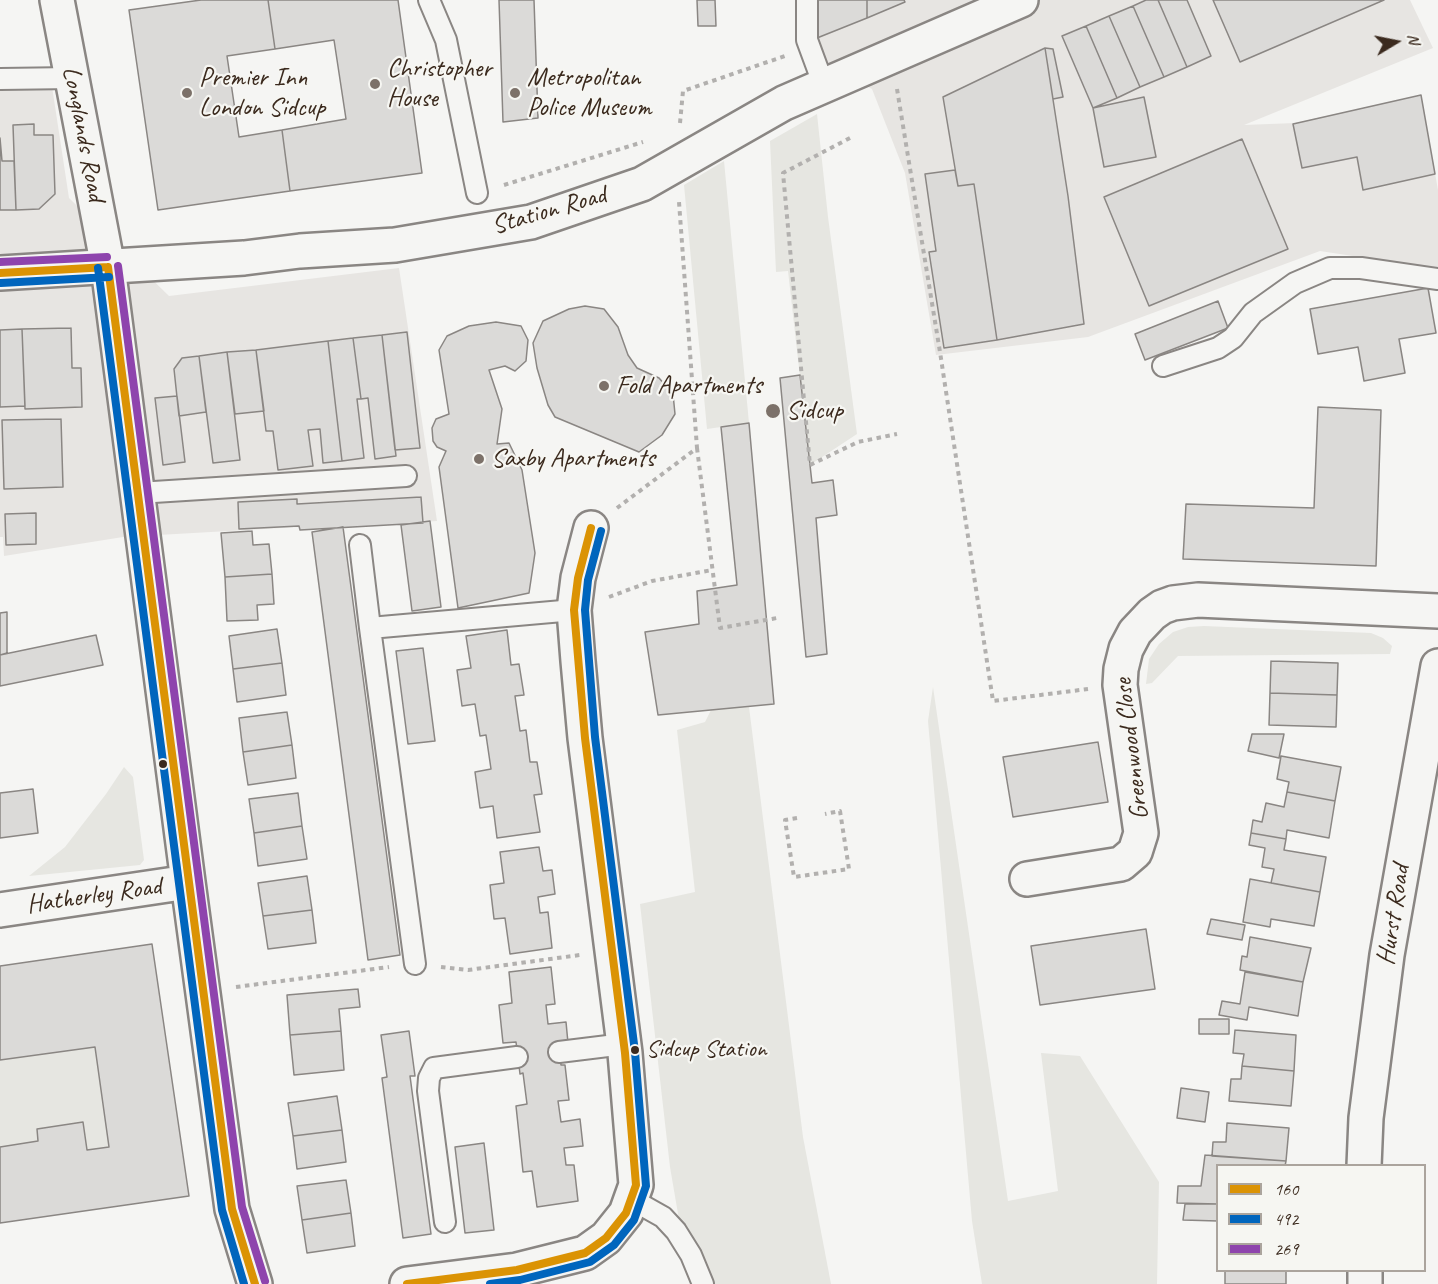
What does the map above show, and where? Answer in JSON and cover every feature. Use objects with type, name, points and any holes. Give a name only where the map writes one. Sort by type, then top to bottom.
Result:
[{"type":"street","name":"Longlands Road","points":[[57,0],[108,267],[232,1209],[255,1284]]},
{"type":"street","name":"Station Road","points":[[0,273],[244,258],[300,251],[395,244],[531,222],[642,184],[784,103],[1021,0]]},
{"type":"street","points":[[407,1284],[518,1270],[585,1253],[606,1238],[627,1213],[636,1185],[624,1044],[585,738],[574,610],[578,578],[591,528]]},
{"type":"street","name":"Greenwood Close","points":[[1027,879],[1121,864],[1135,852],[1142,833],[1120,685],[1121,669],[1126,649],[1135,632],[1162,607],[1173,603],[1198,600],[1438,611]]},
{"type":"street","name":"Hurst Road","points":[[1364,1164],[1366,1118],[1387,955],[1438,666]]},
{"type":"street","name":"Hatherley Road","points":[[0,910],[188,882]]},
{"type":"lane","points":[[429,0],[446,40],[477,193]]},
{"type":"lane","points":[[807,0],[807,40],[824,86]]},
{"type":"lane","points":[[0,79],[73,78]]},
{"type":"lane","points":[[1163,366],[1218,348],[1233,338],[1253,313],[1295,283],[1330,268],[1362,268],[1438,279]]},
{"type":"lane","points":[[138,493],[406,476]]},
{"type":"lane","points":[[360,545],[415,964]]},
{"type":"lane","points":[[370,628],[574,610]]},
{"type":"lane","points":[[559,1052],[624,1044]]},
{"type":"lane","points":[[445,1222],[428,1090],[429,1078],[434,1068],[517,1057]]},
{"type":"lane","points":[[631,1198],[663,1217],[676,1231],[691,1255],[702,1284]]},
{"type":"path","points":[[679,131],[683,91],[810,47]]},
{"type":"path","points":[[891,56],[940,352],[993,701],[1120,685]]},
{"type":"path","points":[[850,138],[783,173],[810,465],[858,442],[897,434]]},
{"type":"path","points":[[477,193],[645,141]]},
{"type":"path","points":[[672,166],[681,212],[697,448],[720,628],[777,618]]},
{"type":"path","points":[[591,528],[697,448]]},
{"type":"path","points":[[574,610],[652,580],[712,570]]},
{"type":"path","points":[[797,818],[785,820],[794,877],[849,869],[840,811],[825,814]]},
{"type":"shaded area","points":[[801,0],[1410,0],[1433,48],[1244,125],[1295,123],[1421,95],[1438,190],[1438,269],[1320,251],[1088,337],[936,355],[905,173],[872,89],[801,49]]},
{"type":"shaded area","points":[[0,67],[49,67],[69,198],[169,296],[399,268],[437,521],[300,530],[299,527],[123,537],[4,556],[3,537],[0,537]]},
{"type":"shaded area","points":[[817,114],[828,217],[857,434],[810,465],[788,271],[776,272],[770,141]]},
{"type":"shaded area","points":[[724,161],[749,423],[707,429],[684,185]]},
{"type":"shaded area","points":[[1188,627],[1371,633],[1383,638],[1392,646],[1390,654],[1178,656],[1152,683],[1146,684],[1149,659],[1159,644],[1173,632]]},
{"type":"shaded area","points":[[933,687],[1008,1201],[1058,1191],[1041,1053],[1080,1056],[1159,1182],[1157,1284],[982,1284],[972,1221],[928,721]]},
{"type":"shaded area","points":[[749,707],[803,1137],[831,1284],[690,1284],[670,1167],[640,904],[695,892],[677,730],[705,722],[712,708]]},
{"type":"shaded area","points":[[124,767],[133,777],[144,860],[140,865],[29,876],[65,847]]},
{"type":"shaded area","points":[[95,1047],[109,1147],[87,1150],[37,1129],[38,1141],[0,1147],[0,1060]]},
{"type":"building","name":"Premier Inn London Sidcup","points":[[201,0],[268,0],[275,49],[227,56],[239,137],[282,130],[290,191],[158,210],[129,10]]},
{"type":"building","name":"Christopher House","points":[[268,0],[398,0],[422,173],[290,191],[282,130],[346,119],[334,40],[275,49]]},
{"type":"building","points":[[499,0],[534,0],[538,118],[503,122]]},
{"type":"building","points":[[697,0],[715,0],[716,26],[698,26]]},
{"type":"building","points":[[816,0],[867,0],[867,18],[817,38]]},
{"type":"building","points":[[867,0],[904,0],[905,2],[867,18]]},
{"type":"building","points":[[1146,0],[1158,0],[1187,67],[1164,77],[1133,6]]},
{"type":"building","points":[[1158,0],[1187,0],[1211,56],[1187,67]]},
{"type":"building","points":[[1213,0],[1384,0],[1240,62]]},
{"type":"building","points":[[1133,6],[1164,77],[1140,87],[1109,16]]},
{"type":"building","points":[[1109,16],[1140,87],[1117,98],[1086,26]]},
{"type":"building","points":[[1086,26],[1117,98],[1093,108],[1062,36]]},
{"type":"building","points":[[1045,48],[1068,196],[1084,324],[997,340],[974,184],[958,186],[943,97]]},
{"type":"building","points":[[1045,48],[1053,49],[1063,97],[1053,99]]},
{"type":"building","points":[[1421,95],[1435,174],[1363,190],[1357,157],[1302,168],[1293,124]]},
{"type":"building","points":[[1144,97],[1156,157],[1104,167],[1093,108]]},
{"type":"building","points":[[34,124],[34,135],[53,135],[55,194],[39,209],[16,210],[13,125]]},
{"type":"building","points":[[0,138],[2,161],[14,161],[16,210],[0,210]]},
{"type":"building","points":[[1242,139],[1288,249],[1149,306],[1104,197]]},
{"type":"building","points":[[955,170],[958,186],[974,184],[997,340],[944,348],[929,252],[936,251],[925,174]]},
{"type":"building","points":[[1428,288],[1436,333],[1399,339],[1405,373],[1364,381],[1358,347],[1318,354],[1310,309]]},
{"type":"building","points":[[1218,301],[1228,328],[1145,360],[1135,334]]},
{"type":"building","name":"Fold Apartments","points":[[585,306],[604,309],[618,327],[628,355],[637,368],[659,378],[673,394],[675,414],[662,435],[639,452],[555,417],[548,405],[537,368],[533,343],[543,321],[569,309]]},
{"type":"building","name":"Saxby Apartments","points":[[496,322],[521,326],[528,340],[526,361],[515,371],[505,366],[489,370],[502,409],[497,444],[509,443],[522,470],[535,553],[529,593],[458,608],[439,467],[446,451],[437,447],[433,441],[432,428],[436,419],[449,414],[439,350],[447,336],[469,326]]},
{"type":"building","points":[[71,328],[72,368],[81,368],[82,407],[25,409],[22,329]]},
{"type":"building","points":[[22,329],[25,406],[0,407],[0,330]]},
{"type":"building","points":[[407,332],[420,448],[395,450],[382,335]]},
{"type":"building","points":[[382,335],[396,456],[375,459],[368,398],[361,399],[353,338]]},
{"type":"building","points":[[353,338],[361,399],[357,399],[364,458],[342,461],[328,341]]},
{"type":"building","points":[[328,341],[342,461],[323,463],[320,429],[308,430],[313,466],[278,470],[273,431],[266,431],[256,350]]},
{"type":"building","points":[[256,350],[264,411],[235,414],[227,352]]},
{"type":"building","points":[[227,352],[240,460],[213,463],[199,356]]},
{"type":"building","points":[[199,356],[206,412],[179,416],[174,369],[182,358]]},
{"type":"building","name":"Sidcup","points":[[800,375],[812,483],[833,480],[837,515],[816,518],[827,654],[806,657],[780,378]]},
{"type":"building","points":[[177,396],[185,462],[163,465],[155,398]]},
{"type":"building","points":[[1318,407],[1381,410],[1376,566],[1183,559],[1186,504],[1314,508]]},
{"type":"building","points":[[61,419],[63,487],[4,489],[2,420]]},
{"type":"building","name":"Sidcup","points":[[749,423],[774,704],[658,715],[645,632],[699,624],[697,591],[737,585],[721,427]]},
{"type":"building","points":[[421,497],[423,523],[300,530],[299,526],[239,529],[238,502],[297,499],[297,504]]},
{"type":"building","points":[[36,513],[36,544],[6,545],[5,514]]},
{"type":"building","points":[[430,521],[441,607],[412,611],[401,525]]},
{"type":"building","points":[[343,527],[400,955],[368,960],[312,532]]},
{"type":"building","points":[[252,531],[253,545],[269,544],[272,574],[225,577],[221,533]]},
{"type":"building","points":[[272,574],[274,604],[257,605],[258,620],[227,621],[225,577]]},
{"type":"building","points":[[7,612],[7,653],[0,655],[0,613]]},
{"type":"building","points":[[277,629],[282,663],[233,669],[229,636]]},
{"type":"building","points":[[507,630],[511,665],[519,664],[524,695],[515,696],[520,731],[526,730],[530,762],[537,762],[542,794],[534,795],[540,832],[497,838],[493,806],[480,808],[475,772],[491,769],[486,735],[480,736],[475,704],[462,706],[457,670],[471,668],[466,636]]},
{"type":"building","points":[[96,635],[103,665],[0,686],[0,655]]},
{"type":"building","points":[[423,648],[435,741],[408,744],[396,651]]},
{"type":"building","points":[[1271,661],[1338,663],[1337,695],[1270,693]]},
{"type":"building","points":[[282,663],[286,695],[237,702],[233,669]]},
{"type":"building","points":[[1270,693],[1337,695],[1336,727],[1269,725]]},
{"type":"building","points":[[287,712],[292,745],[243,752],[239,718]]},
{"type":"building","points":[[1252,734],[1284,734],[1279,758],[1248,751]]},
{"type":"building","points":[[1098,742],[1108,802],[1013,817],[1003,757]]},
{"type":"building","points":[[292,745],[296,778],[248,785],[243,752]]},
{"type":"building","points":[[1281,756],[1341,767],[1335,801],[1287,792],[1289,782],[1277,779]]},
{"type":"building","points":[[33,789],[38,833],[0,838],[0,793]]},
{"type":"building","points":[[1287,792],[1335,801],[1329,838],[1287,830],[1286,839],[1251,833],[1253,820],[1262,822],[1266,803],[1284,807]]},
{"type":"building","points":[[298,793],[302,826],[254,833],[249,799]]},
{"type":"building","points":[[302,826],[307,859],[258,866],[254,833]]},
{"type":"building","points":[[1251,833],[1286,839],[1284,850],[1326,857],[1320,892],[1271,883],[1274,869],[1262,867],[1265,848],[1249,845]]},
{"type":"building","points":[[539,847],[543,871],[552,870],[555,894],[538,897],[540,913],[548,912],[552,948],[510,954],[505,918],[494,919],[490,885],[504,883],[500,852]]},
{"type":"building","points":[[307,876],[312,910],[263,916],[258,883]]},
{"type":"building","points":[[1250,879],[1320,892],[1314,926],[1271,919],[1270,927],[1243,922]]},
{"type":"building","points":[[312,910],[316,943],[268,949],[263,916]]},
{"type":"building","points":[[1211,919],[1245,925],[1242,940],[1207,934]]},
{"type":"building","points":[[1146,929],[1155,989],[1040,1005],[1031,946]]},
{"type":"building","points":[[1250,937],[1311,948],[1303,982],[1240,970],[1242,956],[1247,957]]},
{"type":"building","points":[[152,944],[189,1196],[0,1223],[0,1147],[38,1141],[37,1129],[83,1122],[87,1150],[109,1147],[95,1047],[0,1060],[0,966]]},
{"type":"building","points":[[551,967],[555,1004],[546,1005],[548,1024],[566,1022],[568,1043],[558,1044],[561,1065],[565,1065],[569,1100],[558,1101],[561,1122],[580,1119],[583,1146],[564,1148],[566,1165],[574,1165],[578,1201],[537,1207],[532,1171],[523,1172],[516,1106],[527,1104],[523,1073],[520,1074],[516,1042],[503,1043],[499,1005],[512,1003],[509,972]]},
{"type":"building","points":[[1245,972],[1303,982],[1298,1016],[1249,1007],[1247,1020],[1219,1015],[1222,1001],[1240,1004]]},
{"type":"building","points":[[358,989],[360,1007],[339,1009],[341,1031],[290,1035],[287,995]]},
{"type":"building","points":[[1199,1019],[1229,1019],[1229,1034],[1199,1034]]},
{"type":"building","points":[[1235,1030],[1296,1035],[1294,1071],[1242,1066],[1244,1054],[1233,1053]]},
{"type":"building","points":[[341,1031],[344,1070],[294,1075],[290,1035]]},
{"type":"building","points":[[409,1031],[415,1076],[410,1076],[431,1234],[403,1238],[382,1078],[387,1077],[381,1035]]},
{"type":"building","points":[[1242,1066],[1294,1071],[1291,1106],[1229,1101],[1231,1079],[1241,1079]]},
{"type":"building","points":[[1181,1088],[1209,1092],[1205,1122],[1177,1118]]},
{"type":"building","points":[[337,1096],[342,1130],[293,1136],[288,1103]]},
{"type":"building","points":[[1227,1123],[1289,1128],[1286,1161],[1212,1156],[1213,1142],[1226,1142]]},
{"type":"building","points":[[342,1130],[346,1162],[297,1169],[293,1136]]},
{"type":"building","points":[[484,1143],[494,1230],[465,1233],[455,1147]]},
{"type":"building","points":[[1205,1155],[1286,1161],[1285,1164],[1216,1164],[1216,1204],[1177,1203],[1178,1186],[1201,1186]]},
{"type":"building","points":[[346,1180],[351,1213],[302,1220],[297,1186]]},
{"type":"building","points":[[1185,1204],[1216,1204],[1216,1221],[1183,1220]]},
{"type":"building","points":[[351,1213],[355,1246],[307,1253],[302,1220]]},
{"type":"building","points":[[1225,1272],[1286,1272],[1286,1284],[1225,1284]]},
{"type":"transit line","name":"269","points":[[0,262],[107,257]]},
{"type":"transit line","name":"269","points":[[118,266],[242,1207],[265,1281]]},
{"type":"transit line","name":"160","points":[[108,267],[232,1209],[255,1284]]},
{"type":"transit line","name":"160","points":[[0,273],[108,267]]},
{"type":"transit line","name":"492","points":[[98,268],[222,1210],[244,1284]]},
{"type":"transit line","name":"492","points":[[1,283],[109,277]]},
{"type":"transit line","name":"160","points":[[407,1284],[517,1270],[585,1253],[606,1238],[626,1213],[636,1185],[625,1053],[585,738],[574,610],[578,578],[591,528]]},
{"type":"transit line","name":"492","points":[[490,1284],[520,1280],[590,1262],[614,1245],[634,1220],[646,1186],[635,1052],[595,737],[585,610],[588,580],[601,531]]},
{"type":"place","name":"Christopher House","points":[[375,84]]},
{"type":"place","name":"Premier Inn London Sidcup","points":[[187,93]]},
{"type":"place","name":"Metropolitan Police Museum","points":[[515,93]]},
{"type":"place","name":"Fold Apartments","points":[[604,386]]},
{"type":"place","name":"Sidcup","points":[[773,411]]},
{"type":"place","name":"Saxby Apartments","points":[[479,459]]},
{"type":"place","name":"Sidcup Station","points":[[635,1050]]}]
